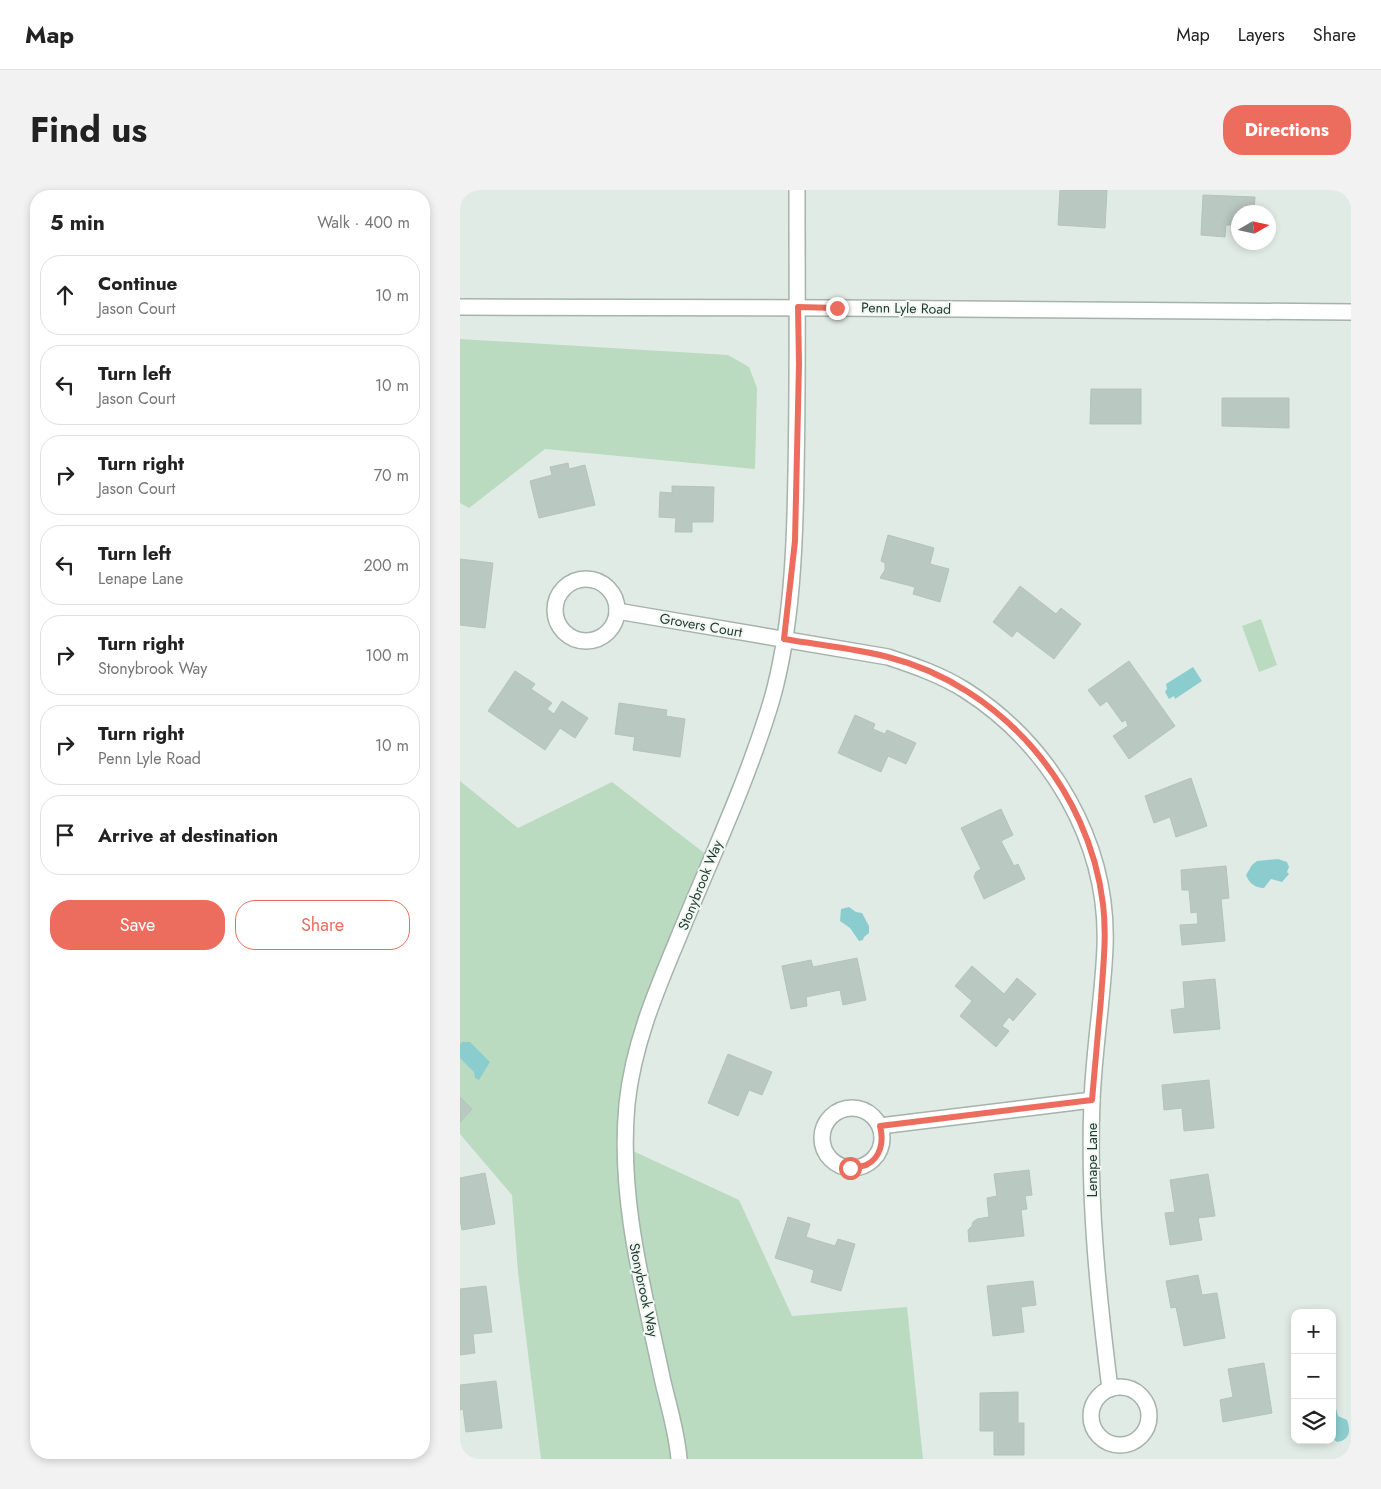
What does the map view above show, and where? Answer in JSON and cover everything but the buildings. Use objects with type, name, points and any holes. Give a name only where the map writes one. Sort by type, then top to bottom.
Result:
[{"type":"street","name":"Stonybrook Way","points":[[679,1459],[633,1241],[627,1203],[624,1149],[627,1102],[637,1049],[650,1004],[756,750],[773,695],[784,639],[795,541],[799,364],[797,190]]},
{"type":"street","name":"Penn Lyle Road","points":[[460,307],[798,307],[1351,312]]},
{"type":"street","points":[[588,578],[598,581],[607,587],[616,600],[617,611],[613,625],[606,634],[590,641],[579,640],[569,636],[558,625],[554,609],[559,592],[577,579],[588,578]]},
{"type":"street","name":"Grovers Court","points":[[617,611],[784,639]]},
{"type":"street","name":"Lenape Lane","points":[[784,639],[888,657],[927,670],[963,689],[993,709],[1023,736],[1046,764],[1066,794],[1082,826],[1096,864],[1103,904],[1105,945],[1092,1100],[1092,1201],[1097,1284],[1110,1389]]},
{"type":"street","points":[[880,1126],[1092,1100]]},
{"type":"street","points":[[856,1107],[870,1113],[880,1126],[882,1144],[878,1154],[865,1166],[844,1168],[833,1162],[826,1154],[822,1145],[823,1128],[827,1120],[834,1112],[844,1108],[856,1107]]},
{"type":"green space","points":[[460,339],[728,355],[749,367],[757,388],[755,469],[545,449],[469,508],[460,503]]},
{"type":"green space","points":[[1261,619],[1277,665],[1259,672],[1242,626]]},
{"type":"green space","points":[[460,781],[518,828],[612,782],[712,859],[647,1013],[620,1145],[739,1200],[792,1316],[907,1307],[923,1459],[541,1459],[518,1272],[512,1195],[460,1134]]},
{"type":"water","points":[[1193,667],[1202,681],[1175,699],[1174,696],[1169,699],[1165,692],[1167,689],[1166,684]]},
{"type":"water","points":[[1278,859],[1287,862],[1289,867],[1287,872],[1289,874],[1282,882],[1271,879],[1264,888],[1261,888],[1255,886],[1249,880],[1246,875],[1257,861]]},
{"type":"water","points":[[849,907],[856,912],[862,913],[869,926],[869,933],[863,940],[859,941],[850,928],[840,921],[841,909]]},
{"type":"water","points":[[462,1042],[470,1042],[490,1062],[479,1080],[475,1078],[474,1072],[460,1058],[460,1044]]},
{"type":"water","points":[[1336,1408],[1338,1416],[1347,1420],[1349,1428],[1347,1437],[1337,1442]]},
{"type":"route","points":[[837,308],[798,307],[799,364],[795,541],[784,639],[888,657],[927,670],[963,689],[993,709],[1023,736],[1046,764],[1066,794],[1082,826],[1096,864],[1103,904],[1105,945],[1092,1100],[880,1126],[882,1144],[878,1154],[865,1166],[850,1168]]}]
